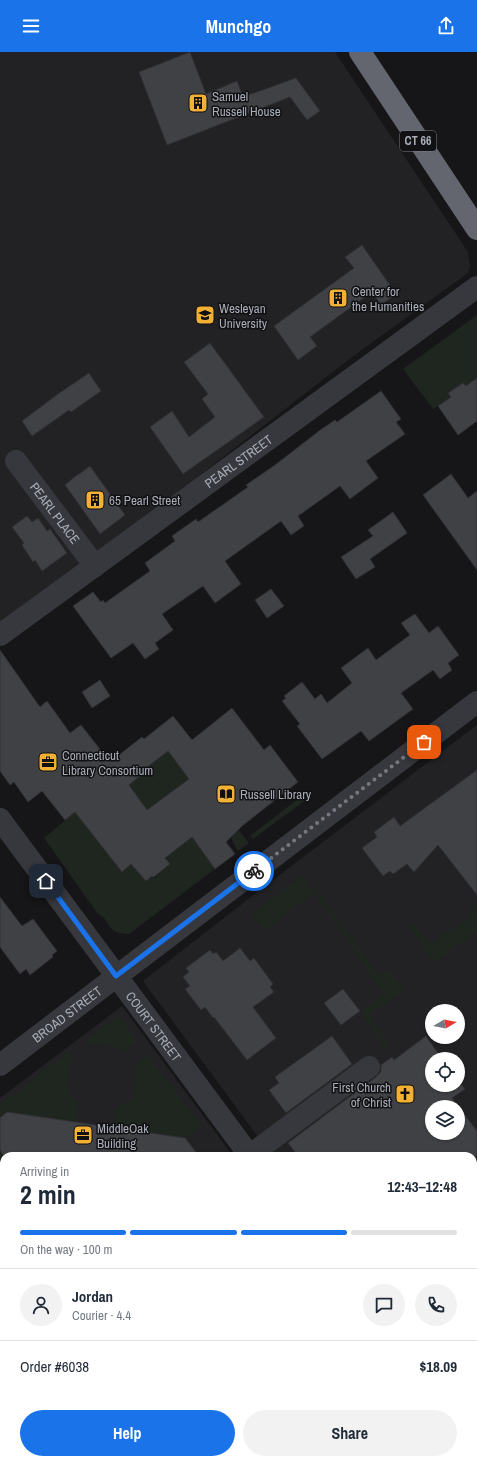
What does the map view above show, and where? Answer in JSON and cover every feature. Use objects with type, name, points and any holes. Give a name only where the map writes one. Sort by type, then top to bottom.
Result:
[{"type":"highway","name":"CT 66","points":[[360,52],[477,229]]},
{"type":"street","name":"PEARL STREET","points":[[0,635],[477,287]]},
{"type":"street","name":"PEARL PLACE","points":[[16,461],[95,566]]},
{"type":"street","name":"BROAD STREET","points":[[0,1065],[477,702]]},
{"type":"street","name":"COURT STREET","points":[[0,819],[246,1152]]},
{"type":"street","points":[[254,1152],[369,1067]]},
{"type":"shaded area","name":"Wesleyan University","points":[[0,52],[335,52],[468,252],[470,267],[468,273],[352,357],[0,631]]},
{"type":"shaded area","points":[[477,315],[477,378],[466,386],[463,383],[448,393],[451,397],[433,409],[403,369]]},
{"type":"shaded area","points":[[477,725],[477,1152],[269,1152],[143,981]]},
{"type":"shaded area","points":[[166,748],[189,779],[147,810],[126,781],[146,771],[146,768],[157,760],[155,757]]},
{"type":"shaded area","points":[[307,792],[310,797],[253,839],[250,836]]},
{"type":"shaded area","points":[[75,812],[122,872],[131,864],[146,881],[152,876],[155,878],[170,864],[165,857],[167,838],[176,850],[192,837],[215,869],[129,934],[116,932],[110,927],[103,917],[98,914],[44,838]]},
{"type":"shaded area","points":[[233,823],[249,843],[238,851],[232,841],[231,831]]},
{"type":"shaded area","points":[[302,875],[312,891],[317,888],[378,975],[389,968],[405,990],[370,1015],[389,1044],[385,1048],[360,1011],[383,993],[315,894],[264,930],[252,914]]},
{"type":"shaded area","points":[[473,907],[477,914],[477,932],[439,960],[432,958],[410,928],[415,924],[430,944],[470,917],[471,908]]},
{"type":"shaded area","points":[[122,1006],[230,1152],[0,1152],[0,1098]]},
{"type":"shaded area","points":[[119,1015],[138,1041],[123,1052],[120,1048],[94,1043],[89,1047],[85,1041]]},
{"type":"shaded area","points":[[70,1051],[75,1057],[71,1061],[67,1087],[79,1105],[77,1123],[7,1112],[0,1118],[0,1105]]},
{"type":"shaded area","points":[[148,1055],[202,1126],[185,1138],[114,1128],[116,1110],[133,1098],[137,1070],[134,1066]]},
{"type":"building","name":"Samuel Russell House","points":[[190,52],[206,94],[237,81],[243,97],[296,78],[320,111],[307,120],[290,97],[167,145],[139,72]]},
{"type":"building","name":"Center for the Humanities","points":[[362,245],[396,294],[381,305],[372,292],[310,337],[317,346],[298,360],[274,326],[354,268],[345,257]]},
{"type":"building","points":[[210,343],[264,417],[183,474],[150,427],[172,411],[189,437],[215,417],[202,399],[208,394],[184,362]]},
{"type":"building","points":[[89,373],[101,391],[71,412],[69,410],[32,436],[22,421]]},
{"type":"building","points":[[477,378],[477,421],[458,435],[438,406],[451,397],[448,393],[463,383],[466,386]]},
{"type":"building","points":[[381,391],[401,419],[396,422],[405,434],[366,461],[378,478],[350,499],[340,486],[298,516],[304,526],[291,535],[281,521],[225,561],[241,584],[215,603],[203,586],[162,614],[173,630],[155,643],[159,649],[145,659],[133,643],[111,658],[73,606],[93,592],[101,602],[103,600],[105,603],[150,571],[145,563],[175,541],[172,536],[196,519],[198,522],[248,487],[246,485],[319,431],[335,420],[337,422]]},
{"type":"building","name":"65 Pearl Street","points":[[90,466],[125,515],[100,534],[65,485]]},
{"type":"building","points":[[451,474],[468,498],[477,491],[477,570],[423,495]]},
{"type":"building","points":[[393,512],[407,533],[370,559],[375,567],[356,579],[341,557],[373,536],[368,530]]},
{"type":"building","points":[[27,516],[32,522],[38,518],[47,531],[50,529],[67,553],[42,571],[35,560],[33,562],[22,545],[24,543],[12,527]]},
{"type":"building","points":[[271,589],[284,606],[267,618],[255,600]]},
{"type":"building","points":[[415,614],[429,633],[438,626],[459,655],[448,663],[452,670],[440,679],[433,670],[401,693],[413,709],[369,741],[361,731],[322,759],[297,726],[300,724],[282,701],[286,698],[284,696],[302,682],[315,699],[321,694],[327,703],[352,683],[341,668],[368,648],[376,660],[410,635],[401,623]]},
{"type":"building","name":"Russell Library","points":[[0,650],[40,707],[47,701],[70,733],[81,725],[110,762],[142,737],[144,739],[173,716],[192,740],[232,708],[264,750],[270,745],[298,782],[242,826],[226,842],[235,854],[215,869],[192,837],[165,858],[170,864],[154,877],[152,876],[146,881],[131,864],[122,872],[75,812],[65,820],[42,791],[28,802],[14,782],[10,785],[0,771]],"holes":[[[168,751],[189,779],[147,810],[129,785],[146,771],[146,768]]]},
{"type":"building","points":[[100,680],[110,696],[92,708],[82,692]]},
{"type":"building","points":[[477,770],[477,895],[438,845],[414,872],[407,864],[393,874],[390,871],[383,876],[362,848],[377,837],[374,832],[394,817],[400,826]]},
{"type":"building","points":[[0,897],[22,926],[33,919],[57,951],[52,955],[53,957],[30,975],[26,969],[20,974],[0,947]]},
{"type":"building","points":[[240,948],[250,961],[254,958],[273,984],[270,987],[274,992],[253,1007],[276,1038],[247,1060],[205,1007],[201,1010],[185,989],[190,986],[183,977],[189,972],[186,968],[210,950],[213,954],[216,952],[223,961]]},
{"type":"building","points":[[343,989],[360,1011],[341,1025],[324,1003]]},
{"type":"building","points":[[332,1036],[352,1064],[286,1113],[269,1090],[279,1083],[275,1077]]},
{"type":"building","name":"First Church of Christ","points":[[425,1037],[425,1044],[432,1044],[437,1052],[425,1052],[425,1092],[461,1092],[452,1098],[454,1100],[425,1100],[425,1140],[465,1140],[465,1115],[477,1131],[477,1152],[295,1152],[288,1143],[376,1077],[381,1072],[381,1065],[392,1057],[394,1060]]},
{"type":"building","name":"MiddleOak Building","points":[[7,1112],[185,1138],[196,1152],[1,1152],[0,1150],[0,1118]]},
{"type":"way so far","points":[[254,871],[424,742]]},
{"type":"place","name":"Samuel Russell House","points":[[198,103]]},
{"type":"place","name":"Center for the Humanities","points":[[338,298]]},
{"type":"place","name":"Wesleyan University","points":[[205,315]]},
{"type":"place","name":"65 Pearl Street","points":[[95,500]]},
{"type":"place","name":"Connecticut Library Consortium","points":[[48,762]]},
{"type":"place","name":"Russell Library","points":[[226,794]]},
{"type":"place","name":"First Church of Christ","points":[[405,1094]]},
{"type":"place","name":"MiddleOak Building","points":[[83,1135]]},
{"type":"route","points":[[46,881],[116,976],[254,871]]}]
